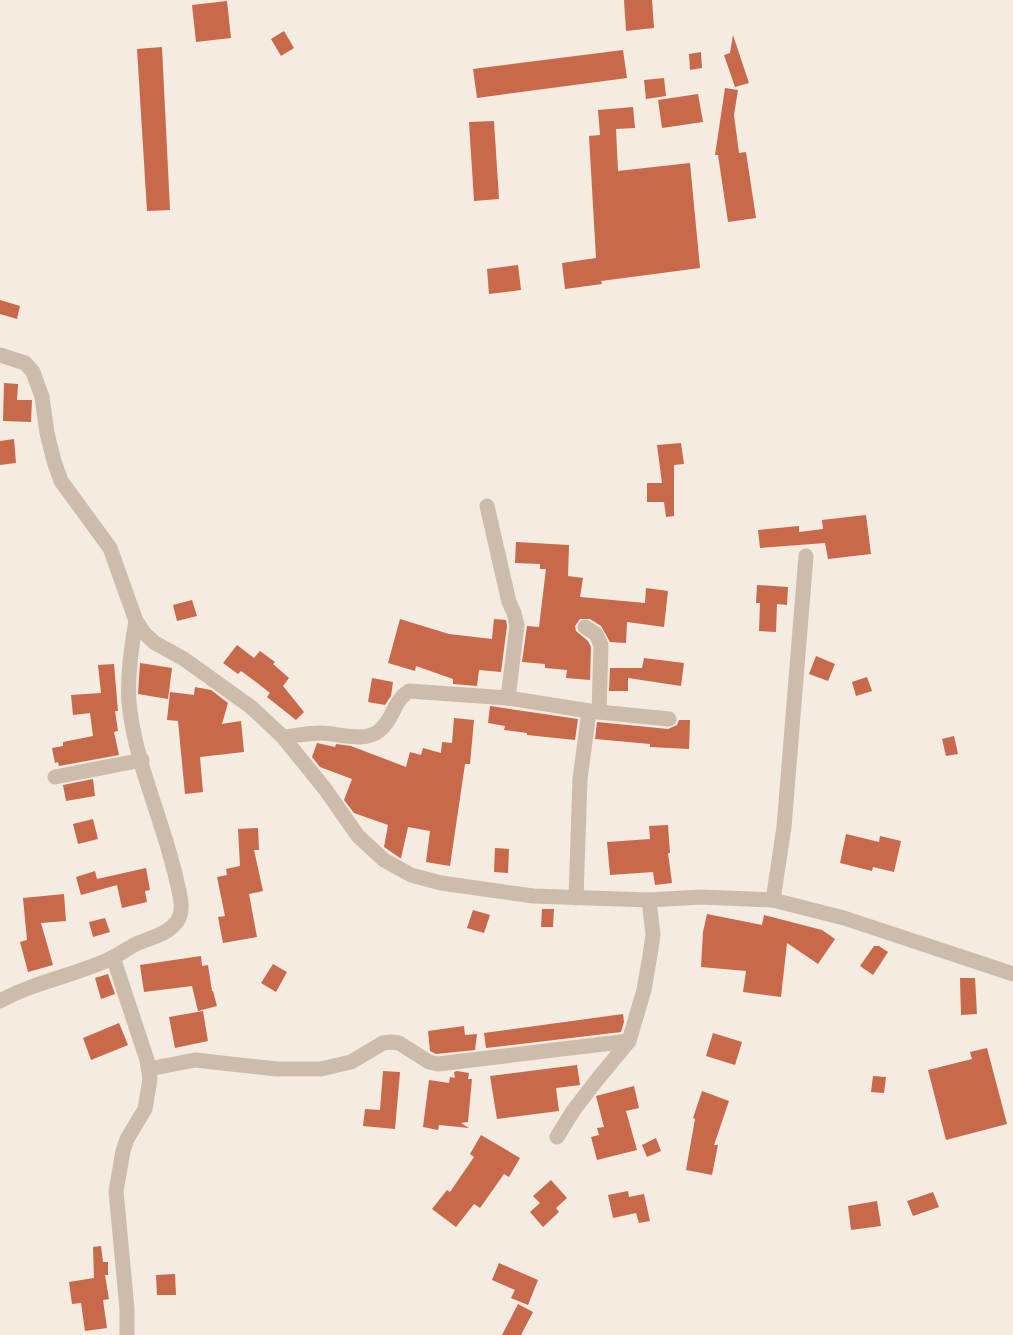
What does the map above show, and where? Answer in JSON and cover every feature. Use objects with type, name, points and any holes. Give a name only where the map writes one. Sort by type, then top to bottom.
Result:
[{"type":"street","points":[[0,355],[25,363],[33,372],[42,396],[47,433],[54,461],[62,481],[110,548],[136,621],[144,633],[155,643],[184,659],[251,707],[283,737],[325,789],[358,836],[384,860],[411,875],[441,883],[533,896],[649,900],[701,897],[773,900],[844,918],[1013,974]]},
{"type":"street","points":[[487,506],[509,602],[517,625],[508,698]]},
{"type":"street","points":[[773,900],[784,827],[806,556]]},
{"type":"street","points":[[0,1001],[113,957],[173,927],[180,919],[181,901],[171,856],[142,760],[129,701],[131,647],[136,621]]},
{"type":"street","points":[[576,898],[580,779],[594,711],[601,645],[596,634],[585,627]]},
{"type":"street","points":[[283,737],[320,733],[358,736],[374,734],[388,721],[399,697],[409,691],[508,698],[669,719]]},
{"type":"street","points":[[55,777],[142,760]]},
{"type":"street","points":[[556,1137],[578,1104],[629,1041],[644,990],[653,935],[649,900]]},
{"type":"street","points":[[113,957],[149,1069],[150,1090],[145,1109],[127,1139],[117,1175],[116,1191],[127,1309],[127,1335]]},
{"type":"street","points":[[149,1069],[195,1060],[277,1069],[321,1069],[351,1062],[382,1043],[391,1042],[399,1043],[429,1062],[438,1064],[629,1041]]},
{"type":"building","points":[[624,0],[652,0],[654,28],[626,31]]},
{"type":"building","points":[[227,1],[231,38],[196,42],[192,5]]},
{"type":"building","points":[[284,31],[294,48],[281,56],[271,39]]},
{"type":"building","points":[[733,35],[749,83],[735,87],[724,55],[730,53]]},
{"type":"building","points":[[162,47],[170,210],[147,211],[137,49]]},
{"type":"building","points":[[623,50],[627,78],[477,98],[473,69]]},
{"type":"building","points":[[701,52],[702,68],[690,70],[689,54]]},
{"type":"building","points":[[664,78],[666,96],[646,99],[644,80]]},
{"type":"building","points":[[725,88],[738,90],[734,115],[739,153],[746,152],[756,218],[728,222],[718,155],[715,155]]},
{"type":"building","points":[[698,94],[703,122],[662,128],[658,100]]},
{"type":"building","points":[[633,107],[635,128],[616,129],[618,171],[690,163],[700,268],[601,281],[602,284],[565,289],[562,263],[596,258],[589,136],[600,135],[598,110]]},
{"type":"building","points":[[494,121],[499,199],[474,201],[469,122]]},
{"type":"building","points":[[518,265],[521,290],[489,294],[487,269]]},
{"type":"building","points":[[0,300],[20,306],[17,319],[0,314]]},
{"type":"building","points":[[4,383],[18,384],[17,400],[32,400],[31,422],[3,421]]},
{"type":"building","points":[[14,439],[16,463],[0,465],[0,441]]},
{"type":"building","points":[[681,443],[684,464],[674,465],[674,516],[666,517],[664,502],[647,502],[647,483],[662,483],[657,445]]},
{"type":"building","points":[[866,515],[871,554],[828,559],[825,543],[760,548],[758,530],[799,526],[799,532],[823,529],[822,520]]},
{"type":"building","points":[[516,542],[569,545],[568,576],[583,578],[580,597],[645,603],[646,588],[668,591],[664,627],[627,622],[626,643],[610,642],[601,626],[590,619],[580,619],[575,626],[576,631],[588,641],[591,647],[590,680],[566,678],[567,670],[545,668],[545,664],[522,662],[527,626],[539,627],[546,569],[540,569],[540,564],[515,563]]},
{"type":"building","points":[[757,585],[788,587],[787,605],[777,604],[776,632],[759,631],[760,603],[756,603]]},
{"type":"building","points":[[192,600],[197,616],[177,621],[173,605]]},
{"type":"building","points":[[400,619],[449,634],[492,639],[494,619],[506,620],[501,672],[479,670],[477,686],[453,684],[453,679],[416,666],[415,671],[388,663]]},
{"type":"building","points":[[237,645],[254,658],[260,651],[275,662],[273,664],[289,678],[283,686],[304,712],[296,720],[267,697],[270,693],[256,682],[241,671],[238,674],[223,663]]},
{"type":"building","points":[[816,656],[835,664],[828,681],[809,674]]},
{"type":"building","points":[[644,658],[684,663],[681,686],[628,678],[628,691],[609,691],[610,668],[642,668]]},
{"type":"building","points":[[140,663],[172,668],[168,699],[138,694]]},
{"type":"building","points":[[114,664],[118,711],[115,711],[118,731],[114,732],[119,755],[59,766],[58,762],[55,763],[52,748],[63,746],[63,742],[93,736],[90,713],[73,715],[71,695],[101,693],[98,665]]},
{"type":"building","points":[[867,677],[872,691],[856,696],[852,682]]},
{"type":"building","points":[[372,678],[393,682],[391,696],[385,705],[368,702]]},
{"type":"building","points":[[195,687],[211,690],[228,703],[222,724],[241,721],[244,752],[200,757],[203,792],[185,794],[178,721],[167,720],[170,692],[194,695]]},
{"type":"building","points":[[490,706],[578,719],[575,740],[504,730],[505,726],[488,723]]},
{"type":"building","points":[[454,718],[474,720],[470,764],[465,764],[450,866],[426,862],[430,831],[408,827],[400,858],[384,847],[388,825],[354,813],[344,800],[352,779],[320,767],[312,757],[317,743],[335,747],[336,744],[351,746],[406,767],[410,752],[421,755],[423,748],[441,753],[442,742],[452,743]]},
{"type":"building","points":[[679,720],[690,720],[689,749],[650,747],[650,744],[595,739],[597,722],[668,729],[677,725]]},
{"type":"building","points":[[954,736],[958,754],[946,756],[942,739]]},
{"type":"building","points":[[93,779],[95,796],[66,801],[63,785]]},
{"type":"building","points":[[93,819],[98,839],[78,844],[73,824]]},
{"type":"building","points":[[668,825],[670,853],[668,853],[672,883],[655,885],[653,872],[610,875],[607,842],[650,839],[649,826]]},
{"type":"building","points":[[258,828],[259,850],[254,850],[263,891],[249,894],[257,937],[223,943],[218,917],[225,916],[217,877],[227,875],[226,869],[240,866],[238,829]]},
{"type":"building","points":[[846,834],[879,842],[880,836],[901,841],[894,872],[873,867],[872,871],[840,863]]},
{"type":"building","points":[[495,848],[509,849],[508,873],[494,872]]},
{"type":"building","points":[[146,868],[150,890],[145,891],[147,902],[122,908],[117,885],[81,895],[76,877],[95,871],[97,879]]},
{"type":"building","points":[[64,894],[66,921],[41,923],[53,965],[28,972],[20,942],[27,940],[23,898]]},
{"type":"building","points":[[542,909],[554,909],[553,927],[541,927]]},
{"type":"building","points":[[473,910],[490,915],[484,933],[467,928]]},
{"type":"building","points":[[707,914],[762,925],[764,915],[822,930],[835,939],[818,964],[787,943],[781,997],[743,992],[746,971],[701,967],[703,932]]},
{"type":"building","points":[[105,918],[110,932],[93,937],[89,922]]},
{"type":"building","points":[[874,946],[879,946],[888,952],[873,975],[860,966]]},
{"type":"building","points":[[201,956],[202,966],[208,965],[217,1006],[198,1011],[192,986],[144,992],[140,965]]},
{"type":"building","points":[[273,964],[287,972],[276,992],[261,983]]},
{"type":"building","points":[[108,974],[115,994],[101,999],[95,978]]},
{"type":"building","points":[[960,978],[975,978],[977,1014],[961,1015]]},
{"type":"building","points":[[203,1011],[208,1041],[175,1048],[169,1017]]},
{"type":"building","points":[[623,1014],[624,1022],[621,1032],[486,1048],[484,1033]]},
{"type":"building","points":[[119,1023],[128,1045],[91,1060],[83,1038]]},
{"type":"building","points":[[464,1026],[465,1035],[477,1034],[475,1050],[436,1054],[430,1051],[428,1031]]},
{"type":"building","points":[[713,1033],[742,1042],[735,1065],[706,1056]]},
{"type":"building","points":[[987,1048],[1007,1124],[946,1140],[928,1070],[972,1059],[970,1052]]},
{"type":"building","points":[[577,1065],[580,1085],[556,1088],[559,1111],[497,1119],[490,1076]]},
{"type":"building","points":[[383,1071],[400,1072],[395,1129],[363,1126],[365,1109],[380,1110]]},
{"type":"building","points":[[454,1072],[469,1073],[468,1079],[472,1079],[468,1122],[461,1123],[469,1128],[439,1125],[438,1130],[423,1127],[429,1080],[449,1083],[450,1077],[455,1078]]},
{"type":"building","points":[[873,1076],[886,1077],[884,1093],[871,1092]]},
{"type":"building","points":[[634,1086],[639,1108],[626,1111],[637,1150],[597,1160],[591,1137],[599,1135],[597,1128],[604,1127],[596,1096]]},
{"type":"building","points":[[702,1091],[729,1101],[714,1145],[718,1145],[712,1175],[686,1170],[695,1119],[693,1118]]},
{"type":"building","points":[[481,1135],[520,1158],[509,1177],[504,1174],[480,1208],[474,1204],[456,1227],[432,1209],[447,1190],[450,1192],[474,1157],[470,1154]]},
{"type":"building","points":[[656,1138],[661,1151],[647,1157],[642,1145]]},
{"type":"building","points":[[551,1180],[567,1198],[556,1208],[559,1212],[543,1227],[530,1212],[540,1203],[533,1196]]},
{"type":"building","points":[[628,1191],[629,1197],[644,1194],[650,1221],[639,1223],[636,1213],[613,1218],[608,1195]]},
{"type":"building","points":[[933,1192],[939,1207],[913,1216],[907,1201]]},
{"type":"building","points":[[877,1201],[881,1226],[851,1230],[848,1206]]},
{"type":"building","points":[[101,1246],[103,1262],[108,1262],[108,1275],[105,1275],[109,1299],[103,1300],[107,1328],[85,1331],[81,1303],[72,1304],[69,1282],[94,1278],[93,1247]]},
{"type":"building","points":[[499,1263],[538,1280],[528,1305],[511,1298],[515,1290],[492,1280]]},
{"type":"building","points":[[175,1274],[176,1295],[157,1295],[156,1275]]},
{"type":"building","points":[[518,1304],[533,1312],[521,1335],[502,1335]]}]
